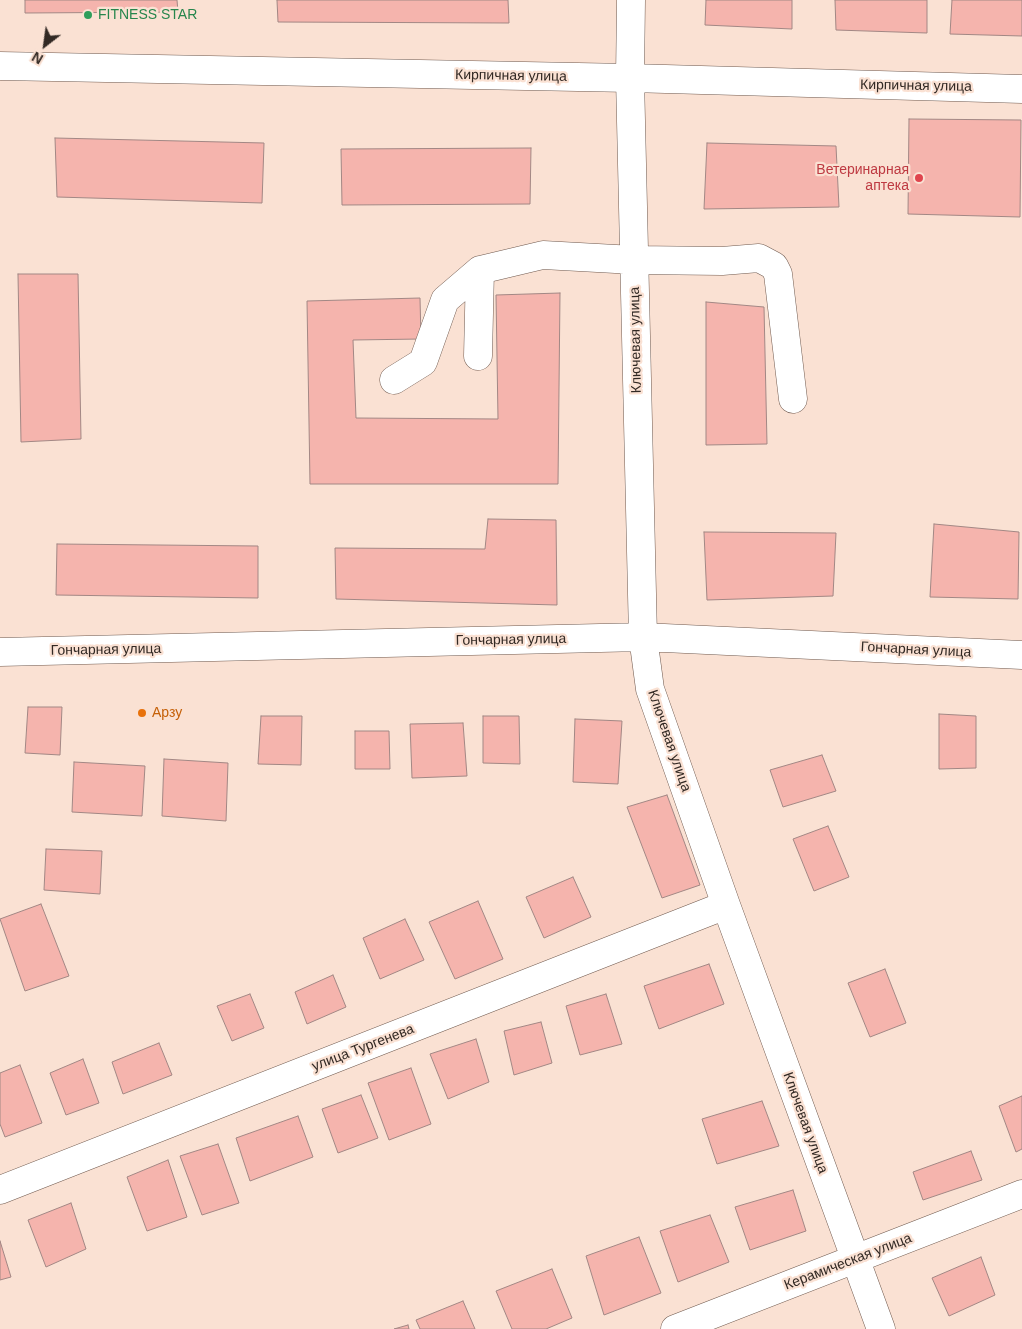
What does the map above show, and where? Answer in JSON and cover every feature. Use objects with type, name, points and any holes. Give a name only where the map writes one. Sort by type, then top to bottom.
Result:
[{"type":"street","name":"Ключевая улица","points":[[631,0],[630,78],[643,637],[650,689],[726,906],[855,1259],[874,1327]]},
{"type":"street","name":"Кирпичная улица","points":[[0,66],[630,78],[1022,89]]},
{"type":"street","points":[[394,380],[423,362],[445,300],[480,270],[543,255],[634,260],[722,261],[759,258],[774,266],[778,274],[793,400]]},
{"type":"street","points":[[478,356],[480,270]]},
{"type":"street","name":"Гончарная улица","points":[[0,652],[643,637],[1022,655]]},
{"type":"street","name":"улица Тургенева","points":[[0,1190],[726,906]]},
{"type":"street","name":"Керамическая улица","points":[[675,1329],[1022,1194]]},
{"type":"building","points":[[25,0],[177,0],[178,12],[25,13]]},
{"type":"building","points":[[277,0],[508,0],[509,23],[278,22]]},
{"type":"building","points":[[706,0],[792,0],[792,29],[705,25]]},
{"type":"building","points":[[835,0],[927,0],[927,33],[836,30]]},
{"type":"building","points":[[952,0],[1022,0],[1022,36],[950,34]]},
{"type":"building","points":[[909,119],[1021,120],[1020,217],[908,214]]},
{"type":"building","points":[[55,138],[264,143],[262,203],[57,197]]},
{"type":"building","points":[[707,143],[836,146],[839,207],[704,209]]},
{"type":"building","points":[[531,148],[530,204],[342,205],[341,149]]},
{"type":"building","points":[[18,274],[78,274],[81,439],[21,442]]},
{"type":"building","points":[[560,293],[558,484],[310,484],[307,301],[420,298],[421,339],[353,340],[356,418],[498,419],[496,295]]},
{"type":"building","points":[[706,302],[764,307],[767,444],[706,445]]},
{"type":"building","points":[[488,519],[556,520],[557,605],[336,599],[335,548],[485,549]]},
{"type":"building","points":[[934,524],[1019,532],[1018,599],[930,597]]},
{"type":"building","points":[[704,532],[836,533],[833,596],[707,600]]},
{"type":"building","points":[[57,544],[258,546],[258,598],[56,595]]},
{"type":"building","points":[[28,707],[62,707],[60,755],[25,753]]},
{"type":"building","points":[[939,714],[976,716],[976,768],[939,769]]},
{"type":"building","points":[[261,716],[302,716],[301,765],[258,764]]},
{"type":"building","points":[[483,716],[519,716],[520,764],[483,763]]},
{"type":"building","points":[[575,719],[622,721],[618,784],[573,782]]},
{"type":"building","points":[[463,723],[467,776],[412,778],[410,724]]},
{"type":"building","points":[[355,731],[389,731],[390,769],[355,769]]},
{"type":"building","points":[[822,755],[836,791],[783,807],[770,770]]},
{"type":"building","points":[[164,759],[228,763],[226,821],[162,816]]},
{"type":"building","points":[[74,762],[145,766],[142,816],[72,812]]},
{"type":"building","points":[[667,795],[700,885],[662,898],[627,807]]},
{"type":"building","points":[[828,826],[849,877],[814,891],[793,839]]},
{"type":"building","points":[[46,849],[102,851],[100,894],[44,890]]},
{"type":"building","points":[[573,877],[591,917],[544,938],[526,897]]},
{"type":"building","points":[[478,901],[503,959],[455,979],[429,922]]},
{"type":"building","points":[[41,904],[69,976],[25,991],[0,919]]},
{"type":"building","points":[[405,919],[424,960],[380,979],[363,938]]},
{"type":"building","points":[[709,964],[724,1004],[659,1029],[644,986]]},
{"type":"building","points":[[885,969],[906,1023],[870,1037],[848,983]]},
{"type":"building","points":[[333,975],[346,1007],[307,1024],[295,992]]},
{"type":"building","points":[[250,994],[264,1028],[232,1041],[217,1006]]},
{"type":"building","points":[[606,994],[622,1044],[580,1055],[566,1006]]},
{"type":"building","points":[[541,1022],[552,1063],[514,1075],[504,1031]]},
{"type":"building","points":[[476,1039],[489,1082],[448,1099],[430,1054]]},
{"type":"building","points":[[159,1043],[172,1075],[123,1094],[112,1062]]},
{"type":"building","points":[[83,1059],[99,1103],[66,1115],[50,1073]]},
{"type":"building","points":[[20,1065],[42,1123],[5,1137],[0,1124],[0,1073]]},
{"type":"building","points":[[411,1068],[431,1124],[389,1140],[368,1083]]},
{"type":"building","points":[[361,1095],[378,1138],[338,1153],[322,1109]]},
{"type":"building","points":[[1022,1096],[1022,1149],[1016,1152],[999,1106]]},
{"type":"building","points":[[762,1101],[779,1146],[717,1164],[702,1119]]},
{"type":"building","points":[[298,1116],[313,1157],[250,1181],[236,1138]]},
{"type":"building","points":[[218,1144],[239,1203],[202,1215],[180,1156]]},
{"type":"building","points":[[971,1151],[982,1180],[923,1200],[913,1172]]},
{"type":"building","points":[[168,1160],[187,1217],[147,1231],[127,1177]]},
{"type":"building","points":[[793,1190],[806,1231],[750,1250],[735,1207]]},
{"type":"building","points":[[71,1203],[86,1249],[46,1267],[28,1220]]},
{"type":"building","points":[[710,1215],[729,1262],[678,1282],[660,1231]]},
{"type":"building","points":[[639,1237],[661,1293],[604,1315],[586,1256]]},
{"type":"building","points":[[0,1241],[11,1277],[0,1280]]},
{"type":"building","points":[[981,1257],[995,1295],[949,1316],[932,1278]]},
{"type":"building","points":[[552,1269],[572,1318],[546,1329],[512,1329],[496,1291]]},
{"type":"building","points":[[463,1301],[475,1329],[420,1329],[416,1320]]},
{"type":"building","points":[[408,1325],[409,1329],[394,1329]]},
{"type":"place","name":"FITNESS STAR","points":[[88,15]]},
{"type":"place","name":"Ветеринарная аптека","points":[[919,178]]},
{"type":"place","name":"Арзу","points":[[142,713]]}]
